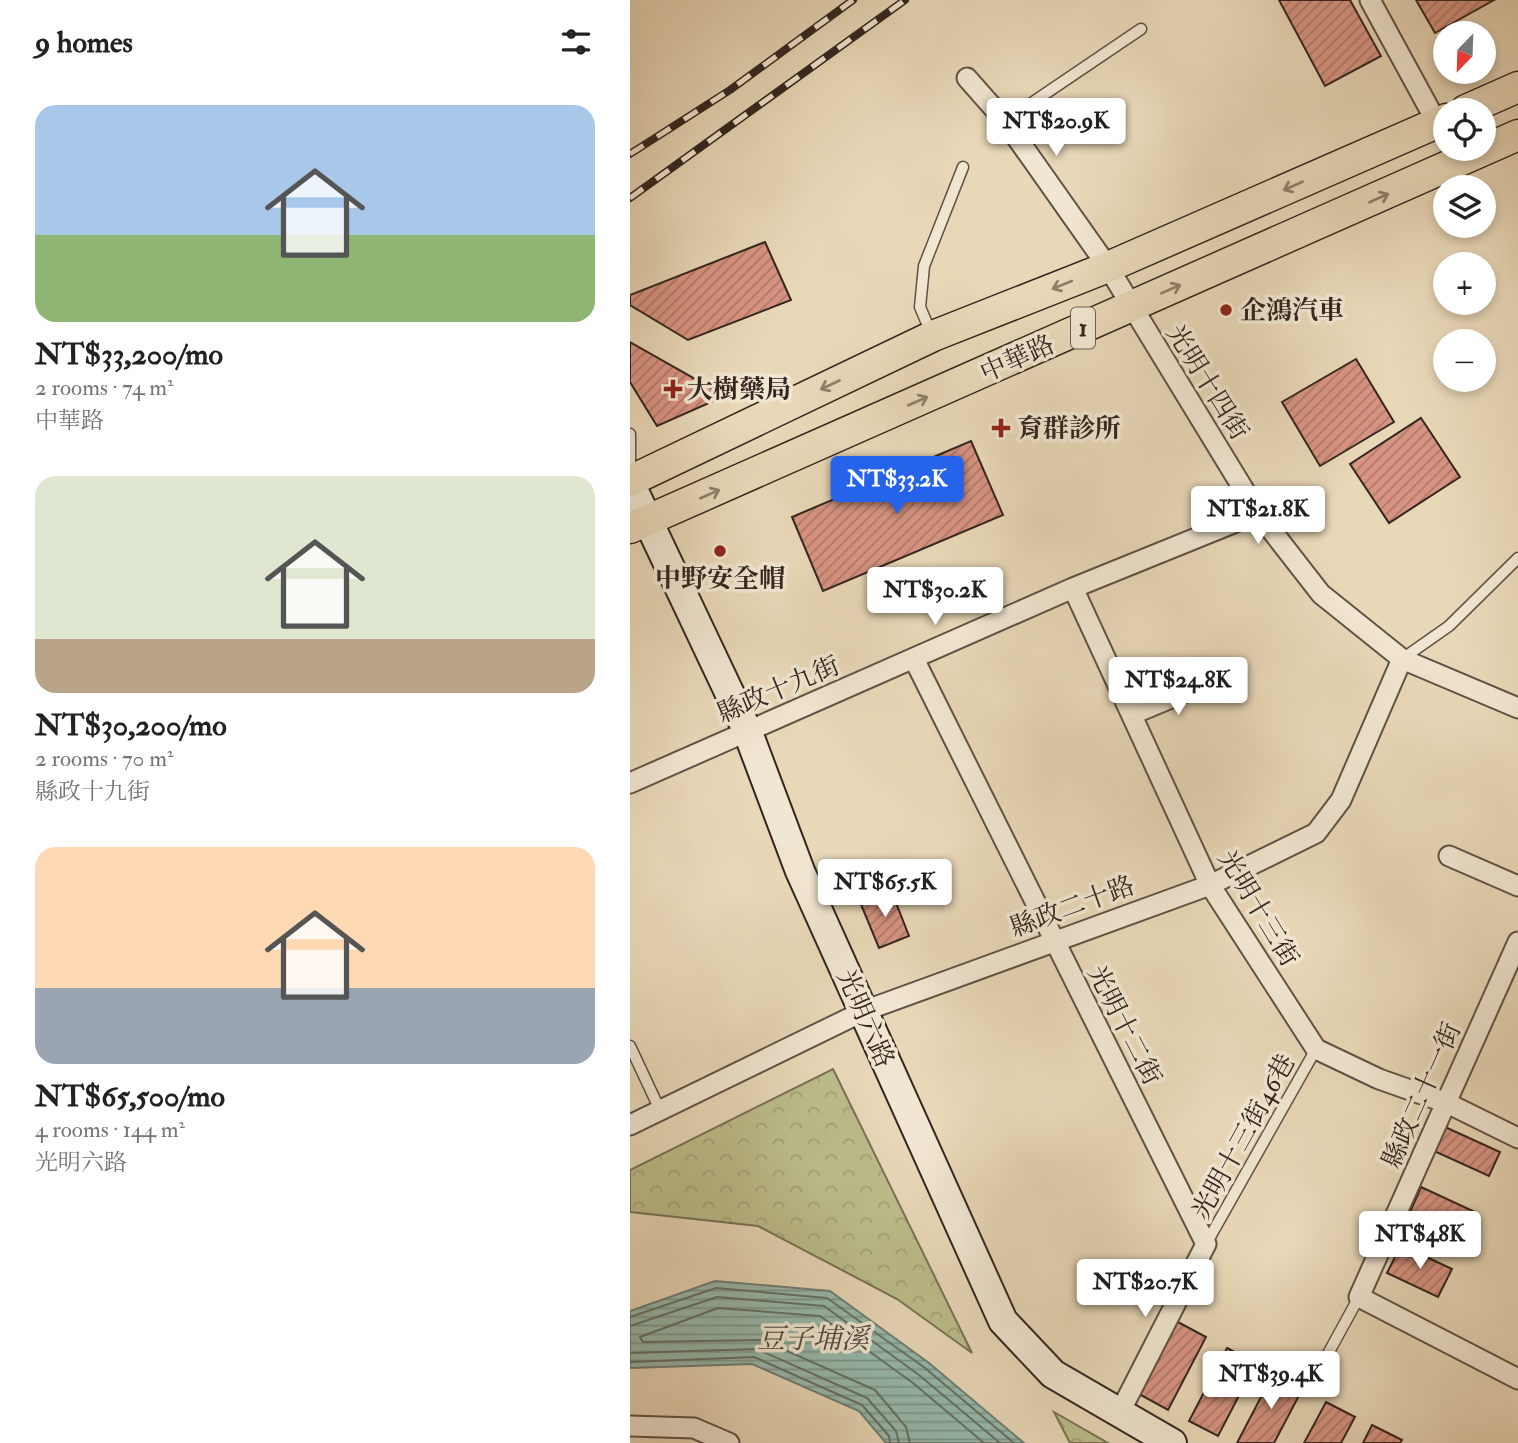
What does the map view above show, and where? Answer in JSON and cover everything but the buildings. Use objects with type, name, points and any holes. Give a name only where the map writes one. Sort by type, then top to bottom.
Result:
[{"type":"main road","points":[[1493,98],[1518,87]]},
{"type":"main road","name":"中華路","points":[[630,482],[933,336],[1108,267],[1433,125]]},
{"type":"main road","name":"中華路","points":[[636,521],[1131,307],[1518,135]]},
{"type":"street","points":[[1370,0],[1433,107]]},
{"type":"street","name":"光明十四街","points":[[967,78],[1005,121],[1108,267],[1258,513],[1321,594],[1402,659],[1518,708]]},
{"type":"street","name":"光明六路","points":[[630,482],[636,521],[747,730],[800,871],[1003,1321],[1053,1374],[1172,1443]]},
{"type":"street","name":"縣政十九街","points":[[630,783],[1073,588],[1258,513]]},
{"type":"street","name":"光明十三街","points":[[1073,588],[1210,885],[1316,1049]]},
{"type":"street","name":"光明十二街","points":[[914,659],[1206,1244]]},
{"type":"street","name":"縣政二十路","points":[[630,1125],[659,1108],[863,1012],[1052,940],[1210,885],[1316,833],[1341,800],[1402,659]]},
{"type":"street","points":[[1133,714],[1207,683]]},
{"type":"street","points":[[1449,856],[1518,887]]},
{"type":"street","name":"縣政二十一街","points":[[1359,1297],[1518,942]]},
{"type":"street","points":[[1316,1049],[1379,1079],[1447,1104],[1518,1139]]},
{"type":"street","points":[[1119,1413],[1206,1244]]},
{"type":"street","points":[[1359,1297],[1518,1379]]},
{"type":"street","points":[[630,1426],[694,1428],[729,1443]]},
{"type":"lane","points":[[1005,121],[1141,29]]},
{"type":"lane","points":[[933,336],[920,307],[924,266],[963,167]]},
{"type":"lane","points":[[630,435],[630,467]]},
{"type":"lane","points":[[1402,659],[1448,626],[1518,558]]},
{"type":"lane","points":[[630,1046],[659,1108]]},
{"type":"lane","name":"光明十三街46巷","points":[[1206,1244],[1316,1049]]},
{"type":"lane","points":[[1318,1372],[1359,1297]]},
{"type":"green space","points":[[833,1069],[972,1353],[897,1299],[758,1226],[630,1212],[630,1170]]},
{"type":"green space","points":[[1054,1412],[1108,1443],[1070,1443]]},
{"type":"water","name":"豆子埔溪","points":[[715,1281],[830,1291],[929,1363],[1024,1443],[886,1443],[859,1411],[752,1364],[630,1368],[630,1311]]},
{"type":"railway","points":[[630,154],[730,90],[853,0]]},
{"type":"railway","points":[[630,198],[905,0]]},
{"type":"place","name":"企鴻汽車","points":[[1226,310]]},
{"type":"place","name":"大樹藥局","points":[[673,389]]},
{"type":"place","name":"育群診所","points":[[1001,428]]},
{"type":"place","name":"中野安全帽","points":[[720,551]]}]
